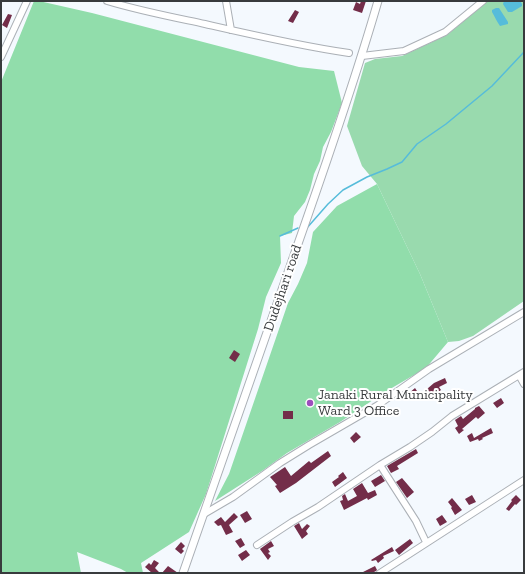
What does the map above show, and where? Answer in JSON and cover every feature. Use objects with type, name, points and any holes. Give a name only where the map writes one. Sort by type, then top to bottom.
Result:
[{"type":"street","points":[[1,58],[27,1]]},
{"type":"street","points":[[107,1],[151,14],[231,30],[267,39],[349,53]]},
{"type":"street","points":[[226,1],[231,30]]},
{"type":"street","name":"Dudejhari road","points":[[183,573],[310,210],[362,56],[378,1]]},
{"type":"street","points":[[362,56],[404,51],[445,32],[483,1]]},
{"type":"street","points":[[204,514],[233,498],[280,463],[378,405],[429,369],[524,312]]},
{"type":"street","points":[[257,545],[427,436],[470,405],[497,390],[521,374],[524,384]]},
{"type":"street","points":[[380,465],[416,521],[426,542]]},
{"type":"street","points":[[380,573],[524,480]]},
{"type":"green space","points":[[34,1],[92,13],[299,67],[334,71],[342,103],[331,132],[323,147],[320,161],[305,202],[294,216],[292,233],[280,236],[281,263],[266,297],[258,329],[206,494],[189,532],[141,563],[143,573],[128,573],[77,552],[81,573],[1,573],[1,82]]},
{"type":"green space","points":[[488,1],[524,1],[524,301],[473,336],[459,341],[448,342],[420,274],[377,184],[362,166],[347,126],[365,63],[375,59],[402,56],[447,35]]},
{"type":"green space","points":[[377,184],[420,274],[448,342],[426,368],[385,392],[340,422],[287,453],[215,501],[229,474],[288,303],[307,263],[313,232],[337,206]]},
{"type":"water","points":[[504,1],[520,1],[522,6],[512,12],[508,12],[503,4]]},
{"type":"water","points":[[499,8],[508,24],[500,26],[492,12],[492,10]]},
{"type":"building","points":[[361,1],[366,1],[362,13],[353,10],[356,2],[360,4]]},
{"type":"building","points":[[295,10],[299,12],[293,23],[288,21]]},
{"type":"building","points":[[8,14],[12,15],[7,28],[2,25]]},
{"type":"building","points":[[234,350],[240,354],[235,362],[229,358]]},
{"type":"building","points":[[445,378],[447,383],[439,387],[441,390],[433,396],[427,389],[434,383]]},
{"type":"building","points":[[415,388],[419,394],[412,399],[408,394]]},
{"type":"building","points":[[501,398],[504,403],[497,408],[493,403]]},
{"type":"building","points":[[479,406],[485,413],[478,419],[476,417],[462,429],[464,430],[459,434],[455,428],[458,426],[455,420],[461,416],[463,419]]},
{"type":"building","points":[[283,411],[293,411],[293,419],[283,419]]},
{"type":"building","points":[[491,428],[493,433],[479,441],[478,439],[470,442],[467,436],[472,433],[474,438]]},
{"type":"building","points":[[356,432],[361,437],[354,443],[350,438]]},
{"type":"building","points":[[416,449],[418,453],[397,466],[399,469],[391,473],[387,466]]},
{"type":"building","points":[[328,451],[331,456],[296,483],[280,493],[275,486],[277,485],[270,477],[285,467],[291,476],[309,461],[311,463]]},
{"type":"building","points":[[343,472],[347,478],[335,487],[332,482]]},
{"type":"building","points":[[381,475],[385,481],[375,487],[371,481]]},
{"type":"building","points":[[402,478],[414,492],[407,498],[396,482]]},
{"type":"building","points":[[362,483],[368,493],[375,490],[377,495],[368,500],[367,498],[344,510],[340,501],[343,500],[342,496],[345,494],[348,501],[357,496],[353,489]]},
{"type":"building","points":[[472,495],[476,502],[469,505],[465,499]]},
{"type":"building","points":[[516,495],[521,500],[509,511],[506,509]]},
{"type":"building","points":[[452,498],[462,510],[455,515],[448,502]]},
{"type":"building","points":[[247,511],[252,519],[245,523],[240,515]]},
{"type":"building","points":[[234,513],[238,517],[229,525],[233,532],[226,535],[221,525],[218,526],[214,522],[221,517],[225,522]]},
{"type":"building","points":[[442,515],[447,522],[440,526],[436,519]]},
{"type":"building","points":[[299,523],[302,529],[307,524],[310,526],[306,531],[308,534],[302,539],[294,526]]},
{"type":"building","points":[[241,538],[245,545],[240,548],[235,541]]},
{"type":"building","points":[[410,539],[413,543],[399,555],[395,550]]},
{"type":"building","points":[[271,541],[274,546],[268,549],[270,552],[268,553],[271,556],[268,560],[260,549]]},
{"type":"building","points":[[181,542],[185,546],[182,549],[184,551],[181,554],[175,549]]},
{"type":"building","points":[[392,547],[394,551],[383,556],[384,558],[378,563],[376,560],[371,560]]},
{"type":"building","points":[[246,550],[250,555],[242,561],[238,555]]},
{"type":"building","points":[[154,560],[159,563],[155,568],[160,573],[152,573],[145,567],[149,563],[151,565]]},
{"type":"building","points":[[168,566],[178,573],[162,573]]},
{"type":"building","points":[[375,566],[377,570],[372,573],[361,573]]},
{"type":"waterway","points":[[306,229],[328,204],[343,190],[367,177],[402,162],[417,144],[446,124],[492,86],[524,52]]},
{"type":"waterway","points":[[280,236],[298,228]]},
{"type":"place","name":"Janaki Rural Municipality Ward 3 Office","points":[[310,403]]}]
